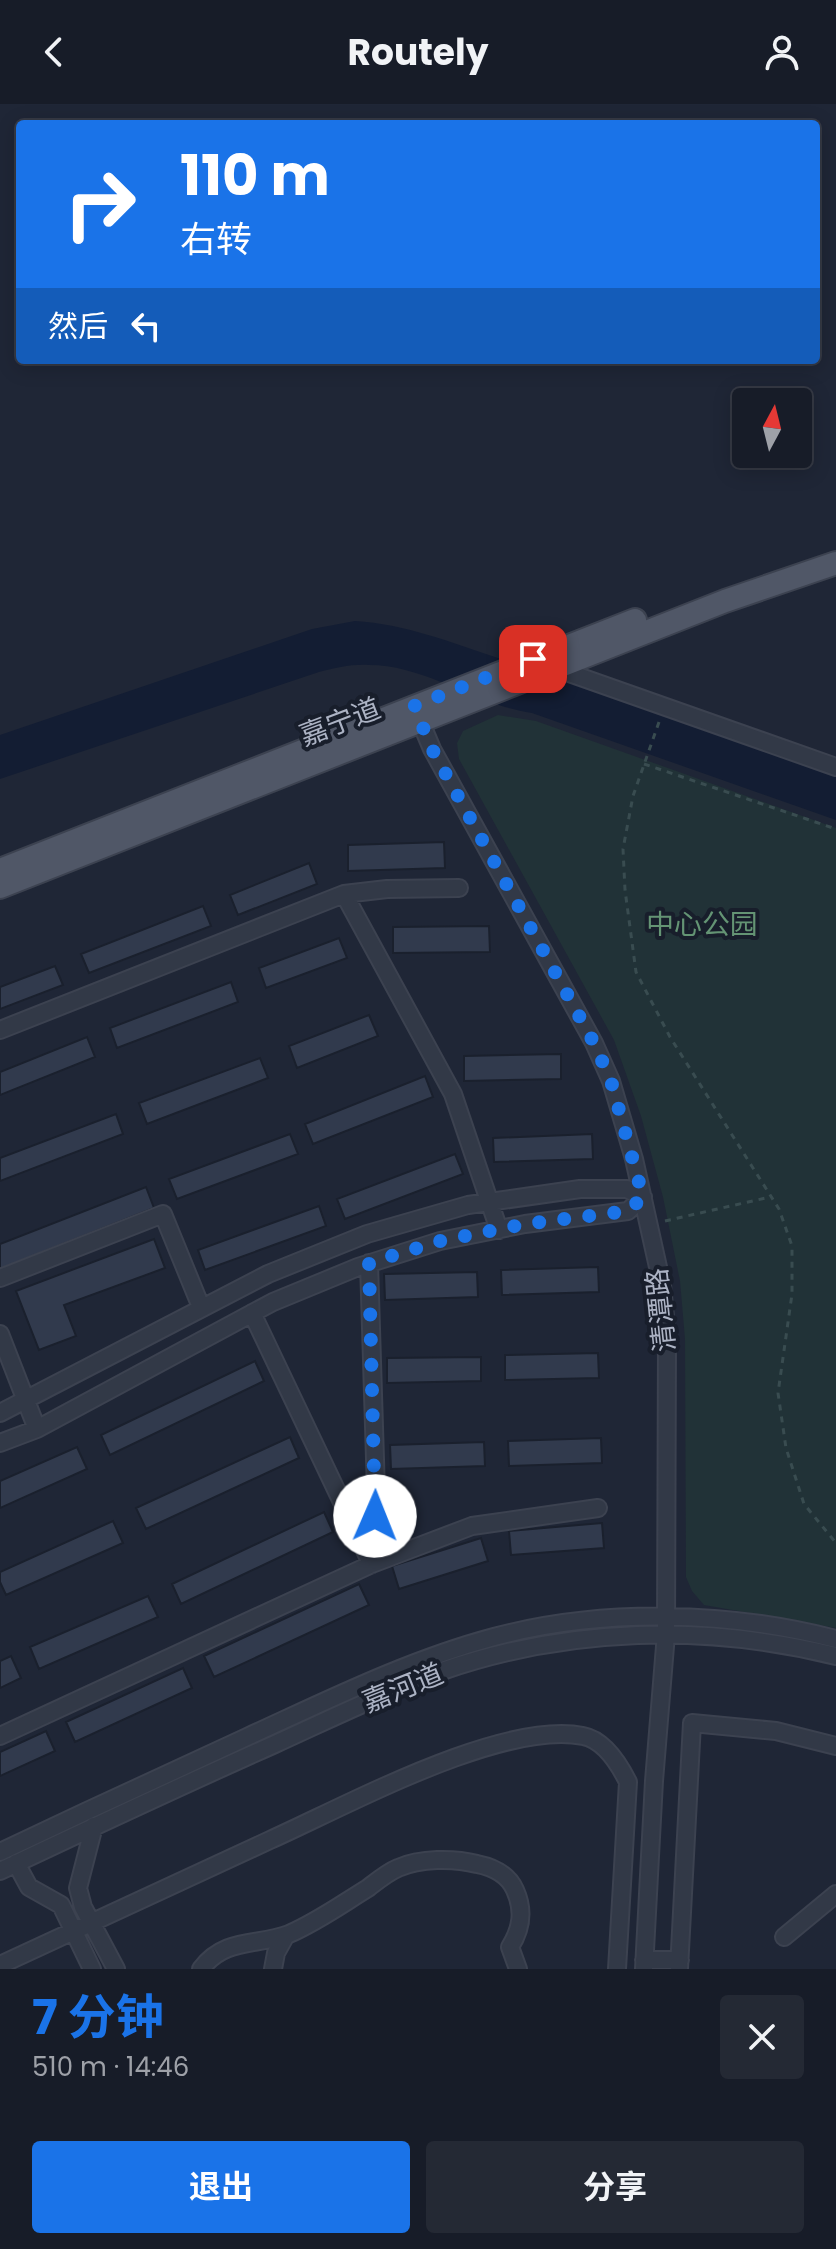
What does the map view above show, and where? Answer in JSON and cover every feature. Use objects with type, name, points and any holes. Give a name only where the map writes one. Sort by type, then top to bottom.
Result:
[{"type":"main road","name":"嘉宁道","points":[[0,887],[418,714],[447,693],[722,587],[836,548]]},
{"type":"main road","name":"嘉宁道","points":[[0,870],[418,714],[468,704],[725,601],[836,563]]},
{"type":"street","points":[[555,668],[836,767]]},
{"type":"street","name":"清潭路","points":[[418,714],[432,749],[594,1043],[611,1081],[643,1197],[662,1285],[667,1339],[666,1626],[644,1964]]},
{"type":"street","points":[[0,1030],[344,894],[387,889],[459,888]]},
{"type":"street","points":[[344,894],[453,1094],[499,1230]]},
{"type":"street","points":[[0,1413],[268,1274],[367,1234],[468,1205],[580,1189],[627,1189],[643,1197],[628,1211],[440,1241],[369,1263],[252,1313],[37,1429],[0,1443]]},
{"type":"street","points":[[0,1278],[163,1214],[201,1307]]},
{"type":"street","points":[[369,1263],[376,1492],[372,1564]]},
{"type":"street","points":[[252,1313],[372,1564]]},
{"type":"street","points":[[0,1334],[37,1429]]},
{"type":"street","points":[[0,1736],[372,1564],[472,1526],[598,1508]]},
{"type":"street","name":"嘉河道","points":[[0,1852],[356,1687],[437,1655],[535,1628],[591,1621],[666,1626],[769,1626],[836,1639]]},
{"type":"street","name":"嘉河道","points":[[8,1867],[374,1699],[444,1671],[519,1650],[666,1626],[836,1656]]},
{"type":"street","points":[[644,1964],[680,1965],[692,1723],[776,1731],[836,1746]]},
{"type":"street","points":[[0,1965],[399,1781],[491,1745],[559,1733],[587,1736],[616,1758],[628,1782],[617,1969]]},
{"type":"street","points":[[94,1826],[78,1888],[83,1907],[116,1969]]},
{"type":"street","points":[[201,1969],[209,1958],[247,1941],[286,1935],[331,1912],[399,1867],[462,1860],[496,1868],[514,1886],[522,1911],[517,1935],[510,1947],[518,1969]]},
{"type":"street","points":[[8,1867],[29,1887],[61,1905],[92,1969]]},
{"type":"street","points":[[784,1937],[836,1894]]},
{"type":"street","points":[[273,1969],[276,1953],[286,1935]]},
{"type":"path","points":[[665,707],[633,796],[623,849],[636,972],[670,1037],[779,1209],[792,1246],[792,1294],[778,1393],[786,1448],[804,1504],[836,1543]]},
{"type":"path","points":[[644,764],[836,829]]},
{"type":"path","points":[[649,1225],[771,1197]]},
{"type":"green space","name":"中心公园","points":[[498,715],[536,721],[836,828],[836,1628],[704,1605],[692,1591],[686,1577],[685,1339],[680,1281],[663,1197],[641,1116],[614,1040],[459,759],[457,743],[463,731]]},
{"type":"water","points":[[355,621],[410,630],[498,658],[509,658],[836,775],[836,820],[532,713],[491,702],[411,671],[369,665],[319,672],[0,779],[0,735],[312,629]]},
{"type":"building","points":[[444,842],[445,868],[348,871],[348,845]]},
{"type":"building","points":[[309,863],[317,884],[238,915],[230,895]]},
{"type":"building","points":[[203,906],[211,926],[89,973],[81,954]]},
{"type":"building","points":[[489,926],[490,952],[393,953],[393,927]]},
{"type":"building","points":[[339,938],[347,958],[266,988],[259,968]]},
{"type":"building","points":[[55,966],[63,985],[0,1009],[0,987]]},
{"type":"building","points":[[231,982],[238,1002],[117,1048],[110,1028]]},
{"type":"building","points":[[369,1015],[378,1036],[297,1068],[289,1046]]},
{"type":"building","points":[[87,1037],[95,1057],[0,1095],[0,1072]]},
{"type":"building","points":[[561,1054],[561,1079],[464,1081],[464,1056]]},
{"type":"building","points":[[260,1058],[268,1078],[147,1124],[139,1103]]},
{"type":"building","points":[[425,1076],[433,1097],[313,1144],[305,1124]]},
{"type":"building","points":[[116,1114],[123,1134],[0,1181],[0,1158]]},
{"type":"building","points":[[290,1134],[298,1154],[177,1199],[169,1179]]},
{"type":"building","points":[[592,1134],[593,1159],[494,1162],[493,1138]]},
{"type":"building","points":[[455,1154],[463,1174],[345,1219],[337,1199]]},
{"type":"building","points":[[146,1187],[154,1208],[0,1269],[0,1244]]},
{"type":"building","points":[[319,1206],[326,1226],[205,1270],[198,1250]]},
{"type":"building","points":[[154,1239],[165,1268],[64,1305],[76,1336],[39,1350],[16,1291]]},
{"type":"building","points":[[598,1267],[599,1292],[502,1295],[501,1270]]},
{"type":"building","points":[[477,1272],[478,1297],[385,1300],[384,1274]]},
{"type":"building","points":[[598,1353],[599,1378],[505,1380],[505,1355]]},
{"type":"building","points":[[481,1357],[481,1381],[387,1383],[387,1358]]},
{"type":"building","points":[[255,1361],[264,1381],[110,1455],[101,1435]]},
{"type":"building","points":[[290,1437],[299,1458],[146,1529],[136,1508]]},
{"type":"building","points":[[601,1438],[602,1463],[509,1466],[508,1441]]},
{"type":"building","points":[[484,1442],[485,1466],[391,1469],[390,1445]]},
{"type":"building","points":[[77,1447],[87,1469],[0,1508],[0,1481]]},
{"type":"building","points":[[324,1512],[333,1532],[181,1604],[172,1584]]},
{"type":"building","points":[[113,1521],[123,1543],[6,1595],[0,1582],[0,1572]]},
{"type":"building","points":[[602,1523],[604,1548],[511,1555],[509,1531]]},
{"type":"building","points":[[481,1538],[488,1561],[399,1589],[392,1566]]},
{"type":"building","points":[[359,1584],[369,1605],[214,1677],[204,1656]]},
{"type":"building","points":[[148,1596],[158,1617],[39,1669],[30,1647]]},
{"type":"building","points":[[11,1656],[21,1678],[0,1688],[0,1661]]},
{"type":"building","points":[[183,1668],[192,1688],[75,1742],[66,1722]]},
{"type":"building","points":[[46,1731],[55,1751],[0,1776],[0,1752]]},
{"type":"route","points":[[375,1516],[369,1263],[440,1241],[525,1224],[628,1211],[643,1197],[611,1081],[594,1043],[432,749],[414,706],[533,659]]}]
